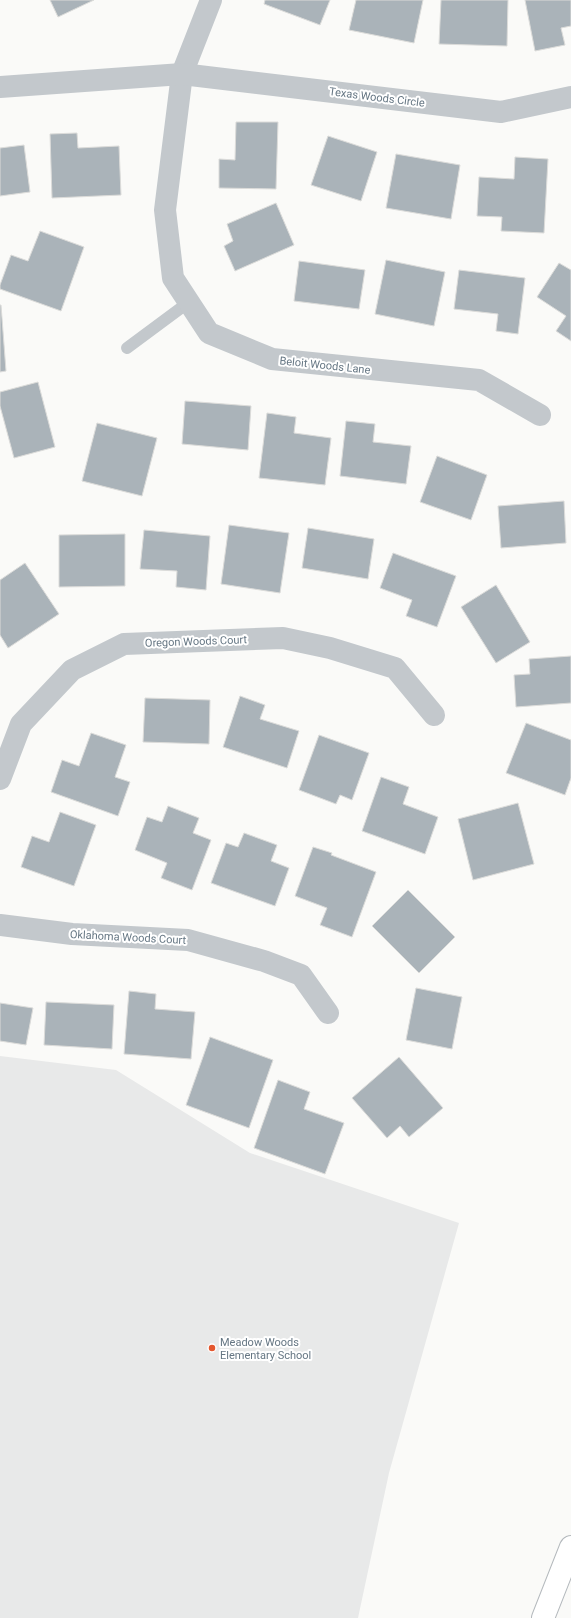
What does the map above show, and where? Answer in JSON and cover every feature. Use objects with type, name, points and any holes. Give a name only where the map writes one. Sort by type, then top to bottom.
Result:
[{"type":"highway","points":[[543,1618],[571,1548]]},
{"type":"street","points":[[182,74],[210,0]]},
{"type":"street","name":"Texas Woods Circle","points":[[0,87],[182,74],[501,112],[571,97]]},
{"type":"street","name":"Beloit Woods Lane","points":[[182,74],[165,210],[173,278],[210,333],[272,359],[479,380],[540,415]]},
{"type":"street","name":"Oregon Woods Court","points":[[0,779],[21,724],[72,670],[124,644],[283,638],[330,648],[395,668],[434,715]]},
{"type":"street","name":"Oklahoma Woods Court","points":[[0,925],[72,934],[188,940],[264,961],[301,975],[328,1013]]},
{"type":"lane","points":[[127,348],[189,302]]},
{"type":"shaded area","name":"Meadow Woods Elementary School","points":[[0,1056],[116,1070],[250,1153],[459,1223],[389,1473],[358,1618],[0,1618]]},
{"type":"building","points":[[50,0],[94,0],[58,17]]},
{"type":"building","points":[[265,0],[330,0],[320,25],[264,4]]},
{"type":"building","points":[[356,0],[423,0],[414,43],[349,30]]},
{"type":"building","points":[[441,0],[508,0],[507,46],[439,44]]},
{"type":"building","points":[[525,0],[571,0],[571,26],[561,28],[565,45],[535,51]]},
{"type":"building","points":[[236,122],[278,122],[276,189],[219,188],[219,159],[235,160]]},
{"type":"building","points":[[77,133],[78,148],[119,146],[121,195],[52,198],[50,134]]},
{"type":"building","points":[[328,136],[377,152],[361,201],[311,185]]},
{"type":"building","points":[[24,145],[30,192],[0,196],[0,148]]},
{"type":"building","points":[[396,154],[460,165],[451,219],[386,208]]},
{"type":"building","points":[[515,157],[548,159],[544,233],[501,231],[502,217],[477,216],[479,177],[514,179]]},
{"type":"building","points":[[276,203],[294,245],[235,271],[224,246],[233,241],[227,224]]},
{"type":"building","points":[[40,231],[84,247],[61,311],[0,289],[0,285],[11,255],[28,261]]},
{"type":"building","points":[[386,260],[445,272],[434,326],[375,314]]},
{"type":"building","points":[[299,261],[365,270],[359,309],[294,301]]},
{"type":"building","points":[[559,263],[571,270],[571,341],[556,331],[566,316],[537,297]]},
{"type":"building","points":[[459,270],[525,278],[518,334],[496,331],[498,314],[454,309]]},
{"type":"building","points":[[0,305],[6,371],[0,372]]},
{"type":"building","points":[[38,382],[55,447],[14,458],[0,406],[0,392]]},
{"type":"building","points":[[185,401],[251,406],[248,450],[182,444]]},
{"type":"building","points":[[267,413],[296,417],[294,433],[331,438],[325,485],[259,478]]},
{"type":"building","points":[[346,421],[375,424],[373,442],[411,446],[406,484],[340,476]]},
{"type":"building","points":[[97,423],[157,438],[142,496],[82,481]]},
{"type":"building","points":[[437,456],[487,475],[471,520],[420,502]]},
{"type":"building","points":[[564,501],[566,543],[501,548],[498,506]]},
{"type":"building","points":[[229,525],[289,533],[280,593],[221,584]]},
{"type":"building","points":[[308,528],[374,539],[368,579],[302,568]]},
{"type":"building","points":[[144,530],[210,536],[206,590],[176,587],[177,571],[140,569]]},
{"type":"building","points":[[125,534],[125,586],[59,587],[59,535]]},
{"type":"building","points":[[393,553],[456,576],[437,627],[406,616],[412,600],[380,588]]},
{"type":"building","points":[[25,563],[59,614],[8,648],[0,635],[0,580]]},
{"type":"building","points":[[496,585],[530,642],[496,663],[461,607]]},
{"type":"building","points":[[571,656],[571,703],[516,707],[514,675],[530,674],[529,659]]},
{"type":"building","points":[[240,696],[265,705],[260,719],[299,731],[287,768],[223,747]]},
{"type":"building","points":[[145,698],[210,700],[209,744],[143,742]]},
{"type":"building","points":[[526,723],[571,740],[571,778],[565,795],[506,773]]},
{"type":"building","points":[[91,733],[126,745],[115,777],[130,782],[118,816],[51,792],[62,760],[79,766]]},
{"type":"building","points":[[319,735],[369,753],[352,800],[340,795],[336,804],[299,790]]},
{"type":"building","points":[[381,777],[409,787],[403,804],[438,817],[425,854],[362,831]]},
{"type":"building","points":[[518,803],[534,864],[473,880],[458,819]]},
{"type":"building","points":[[168,806],[199,818],[193,833],[211,840],[192,890],[161,878],[167,863],[135,850],[147,817],[162,822]]},
{"type":"building","points":[[60,812],[96,825],[74,886],[21,867],[32,836],[49,842]]},
{"type":"building","points":[[244,833],[277,845],[271,861],[289,868],[275,906],[211,883],[226,843],[238,847]]},
{"type":"building","points":[[313,847],[332,853],[331,855],[376,872],[352,937],[320,925],[327,908],[295,896]]},
{"type":"building","points":[[408,890],[455,937],[419,973],[372,926]]},
{"type":"building","points":[[416,988],[462,997],[452,1049],[406,1040]]},
{"type":"building","points":[[129,991],[156,994],[155,1009],[195,1012],[191,1059],[124,1054]]},
{"type":"building","points":[[46,1002],[114,1005],[112,1049],[44,1045]]},
{"type":"building","points":[[0,1003],[33,1008],[26,1045],[0,1041]]},
{"type":"building","points":[[210,1037],[273,1060],[249,1128],[186,1105]]},
{"type":"building","points":[[399,1057],[443,1108],[409,1137],[400,1126],[387,1138],[352,1098]]},
{"type":"building","points":[[278,1080],[310,1092],[304,1109],[344,1123],[325,1174],[254,1148]]},
{"type":"place","name":"Meadow Woods Elementary School","points":[[212,1348]]}]
